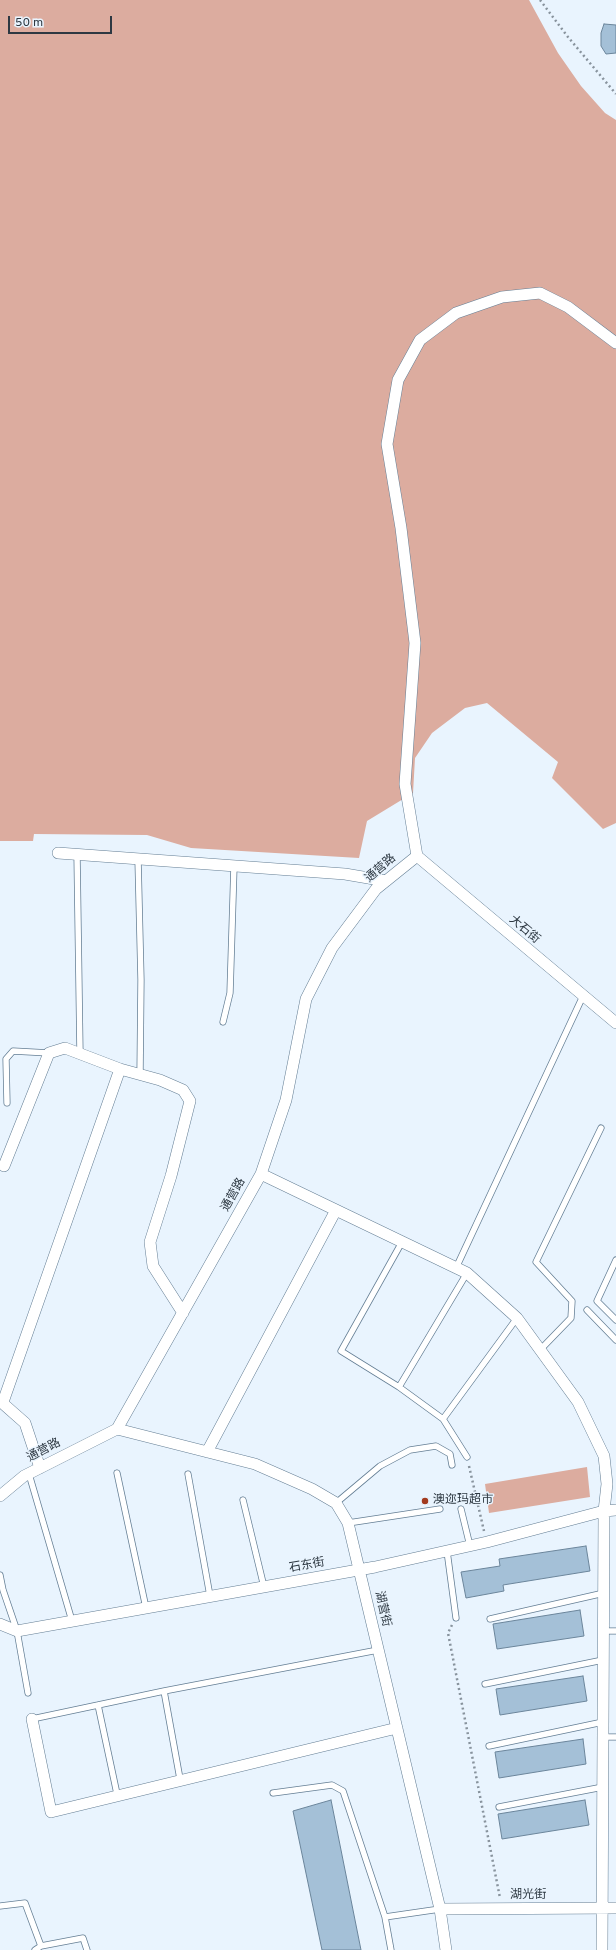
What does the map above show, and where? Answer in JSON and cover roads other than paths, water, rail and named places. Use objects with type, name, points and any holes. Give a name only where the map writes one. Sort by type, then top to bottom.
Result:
[{"type":"street","points":[[417,856],[405,784],[415,644],[401,528],[387,444],[398,380],[420,340],[456,314],[502,297],[540,293],[568,307],[616,343]]},
{"type":"street","points":[[58,853],[345,874],[386,881]]},
{"type":"street","name":"通营路","points":[[0,1496],[29,1474],[117,1429],[261,1174],[286,1100],[306,999],[332,948],[376,889],[417,856]]},
{"type":"street","name":"大石街","points":[[417,856],[616,1023]]},
{"type":"street","points":[[4,1166],[49,1053],[65,1048],[120,1070],[160,1080],[183,1090],[190,1101],[171,1176],[150,1242],[153,1266],[183,1313]]},
{"type":"street","points":[[40,1468],[25,1423],[2,1402],[120,1070]]},
{"type":"street","points":[[261,1174],[467,1273],[516,1318],[540,1350],[578,1402],[604,1456],[607,1484],[604,1511],[602,1950]]},
{"type":"street","points":[[207,1452],[336,1210]]},
{"type":"street","name":"湖营街","points":[[117,1429],[255,1464],[312,1489],[336,1503],[348,1523],[440,1909],[446,1950]]},
{"type":"street","name":"石东街","points":[[17,1631],[359,1570],[470,1546],[604,1511],[616,1510]]},
{"type":"street","points":[[0,1624],[17,1631]]},
{"type":"street","points":[[32,1720],[51,1812],[117,1794],[397,1728]]},
{"type":"street","name":"湖光街","points":[[440,1909],[616,1908]]},
{"type":"lane","points":[[77,854],[80,1053]]},
{"type":"lane","points":[[138,859],[142,980],[140,1075]]},
{"type":"lane","points":[[223,1022],[230,993],[234,866]]},
{"type":"lane","points":[[456,1268],[583,996]]},
{"type":"lane","points":[[7,1103],[6,1059],[13,1050],[49,1053]]},
{"type":"lane","points":[[540,1350],[572,1318],[572,1301],[536,1262],[601,1128]]},
{"type":"lane","points":[[402,1242],[342,1350],[399,1387],[443,1419],[467,1457]]},
{"type":"lane","points":[[616,1260],[597,1301],[616,1320]]},
{"type":"lane","points":[[399,1387],[467,1273]]},
{"type":"lane","points":[[588,1310],[616,1340]]},
{"type":"lane","points":[[443,1419],[516,1318]]},
{"type":"lane","points":[[336,1503],[380,1466],[410,1450],[436,1446],[450,1454],[452,1465]]},
{"type":"lane","points":[[117,1473],[146,1608]]},
{"type":"lane","points":[[29,1474],[72,1621]]},
{"type":"lane","points":[[188,1474],[210,1596]]},
{"type":"lane","points":[[243,1500],[264,1586]]},
{"type":"lane","points":[[348,1523],[440,1509]]},
{"type":"lane","points":[[461,1509],[470,1546]]},
{"type":"lane","points":[[447,1551],[456,1618]]},
{"type":"lane","points":[[0,1575],[3,1590],[17,1631],[28,1693]]},
{"type":"lane","points":[[490,1619],[604,1593]]},
{"type":"lane","points":[[604,1631],[616,1631]]},
{"type":"lane","points":[[32,1720],[164,1691],[378,1650]]},
{"type":"lane","points":[[485,1684],[603,1660]]},
{"type":"lane","points":[[164,1691],[180,1779]]},
{"type":"lane","points":[[98,1705],[117,1794]]},
{"type":"lane","points":[[489,1746],[603,1722]]},
{"type":"lane","points":[[603,1737],[616,1737]]},
{"type":"lane","points":[[273,1793],[332,1785],[343,1791],[385,1917],[391,1950]]},
{"type":"lane","points":[[499,1807],[602,1787]]},
{"type":"lane","points":[[0,1906],[25,1903],[41,1946]]},
{"type":"lane","points":[[385,1917],[440,1909]]},
{"type":"lane","points":[[35,1950],[41,1946],[83,1938],[86,1950]]},
{"type":"place","name":"澳迩玛超市","points":[[425,1501]]}]
